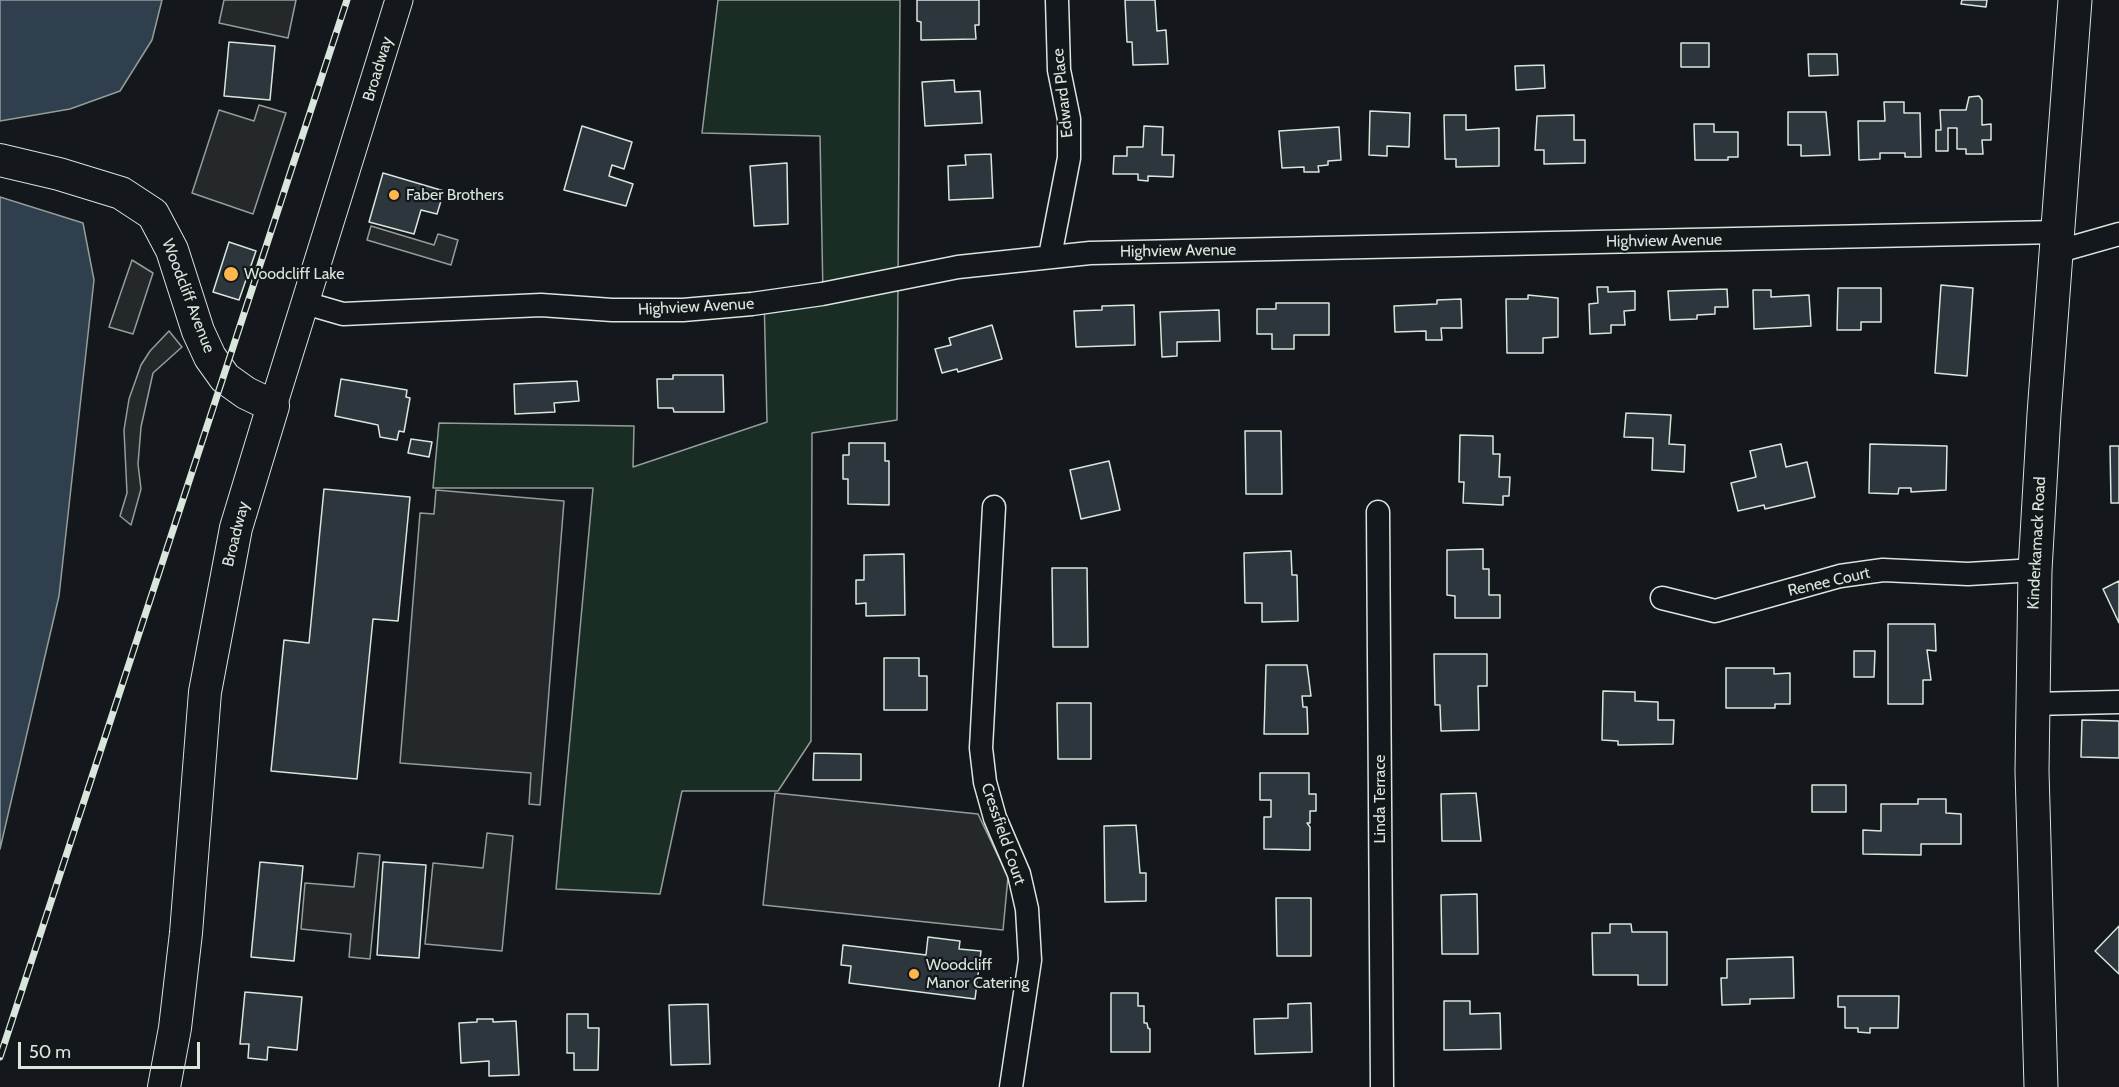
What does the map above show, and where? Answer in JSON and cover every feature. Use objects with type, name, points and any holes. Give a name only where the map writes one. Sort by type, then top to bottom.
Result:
[{"type":"main road","name":"Kinderkamack Road","points":[[2041,1087],[2032,704],[2035,570],[2074,0]]},
{"type":"main road","name":"Woodcliff Avenue","points":[[0,160],[59,174],[121,193],[153,214],[172,250],[198,331],[210,357],[225,378],[246,393],[273,405]]},
{"type":"main road","name":"Broadway","points":[[164,1087],[186,933],[205,692],[236,528],[273,405]]},
{"type":"street","name":"Broadway","points":[[273,405],[399,0]]},
{"type":"street","name":"Edward Place","points":[[1050,256],[1069,158],[1069,119],[1059,69],[1057,0]]},
{"type":"street","name":"Highview Avenue","points":[[305,303],[344,314],[541,305],[612,310],[682,310],[759,304],[958,267],[1050,256],[2056,242],[2119,234]]},
{"type":"street","name":"Cressfield Court","points":[[994,507],[981,748],[985,782],[995,818],[1019,874],[1027,909],[1030,960],[1011,1087]]},
{"type":"street","name":"Linda Terrace","points":[[1378,512],[1383,1087]]},
{"type":"street","name":"Renee Court","points":[[1662,597],[1714,611],[1840,576],[1872,571],[1968,574],[2035,570]]},
{"type":"street","points":[[2032,704],[2119,702]]},
{"type":"green space","points":[[718,0],[900,0],[897,420],[812,433],[811,741],[778,791],[682,791],[660,894],[556,889],[593,488],[433,488],[439,423],[634,426],[633,467],[767,422],[764,295],[823,296],[820,136],[702,133]]},
{"type":"shaded area","points":[[224,0],[296,0],[288,38],[219,23]]},
{"type":"shaded area","points":[[259,105],[286,113],[253,214],[192,193],[219,110],[254,121]]},
{"type":"shaded area","points":[[371,226],[434,245],[438,234],[458,240],[451,265],[367,240]]},
{"type":"shaded area","points":[[132,260],[153,273],[133,334],[109,327]]},
{"type":"shaded area","points":[[169,331],[182,347],[153,373],[141,427],[138,464],[141,489],[131,525],[120,516],[127,493],[124,430],[129,399],[141,365],[150,351]]},
{"type":"shaded area","points":[[436,490],[564,501],[540,805],[529,804],[531,773],[400,763],[420,513],[434,514]]},
{"type":"shaded area","points":[[775,793],[978,814],[1008,877],[1003,930],[763,905]]},
{"type":"shaded area","points":[[487,833],[513,836],[502,951],[425,944],[433,863],[483,868]]},
{"type":"shaded area","points":[[358,853],[380,855],[370,959],[349,957],[351,934],[301,929],[305,883],[354,887]]},
{"type":"water","points":[[0,0],[162,0],[152,40],[120,91],[70,109],[0,121]]},
{"type":"water","points":[[0,197],[83,223],[94,280],[59,596],[0,849]]},
{"type":"building","points":[[917,0],[979,0],[979,25],[975,25],[976,39],[921,40],[921,22],[917,21]]},
{"type":"building","points":[[1125,0],[1155,0],[1157,31],[1166,30],[1168,64],[1133,65],[1132,42],[1127,42]]},
{"type":"building","points":[[1962,0],[1987,0],[1986,7],[1961,4]]},
{"type":"building","points":[[229,42],[275,46],[270,100],[224,96]]},
{"type":"building","points":[[1681,43],[1709,43],[1709,67],[1681,67]]},
{"type":"building","points":[[1808,54],[1837,54],[1838,75],[1809,76]]},
{"type":"building","points":[[1544,65],[1545,88],[1516,90],[1515,66]]},
{"type":"building","points":[[954,80],[955,92],[980,91],[982,123],[925,126],[922,82]]},
{"type":"building","points":[[1979,96],[1982,100],[1982,125],[1991,124],[1991,140],[1982,140],[1983,154],[1966,154],[1966,149],[1957,149],[1957,128],[1948,128],[1948,151],[1936,151],[1936,130],[1941,130],[1940,110],[1966,110],[1969,97]]},
{"type":"building","points":[[1884,102],[1904,102],[1904,113],[1920,113],[1921,157],[1905,157],[1905,153],[1880,153],[1880,159],[1859,160],[1858,121],[1885,121]]},
{"type":"building","points":[[1370,111],[1410,113],[1409,147],[1387,146],[1387,156],[1369,155]]},
{"type":"building","points":[[1788,112],[1826,112],[1830,155],[1801,156],[1801,145],[1788,145]]},
{"type":"building","points":[[1444,115],[1466,115],[1466,130],[1499,128],[1499,166],[1456,167],[1456,159],[1445,159]]},
{"type":"building","points":[[1574,115],[1574,140],[1585,140],[1585,163],[1544,164],[1544,150],[1535,150],[1537,116]]},
{"type":"building","points":[[1694,124],[1714,124],[1714,132],[1738,132],[1738,157],[1728,157],[1728,160],[1695,160]]},
{"type":"building","points":[[582,126],[632,142],[624,169],[612,165],[609,176],[633,184],[626,206],[564,190]]},
{"type":"building","points":[[1144,126],[1163,127],[1162,155],[1174,155],[1173,177],[1148,176],[1148,181],[1138,180],[1138,174],[1113,174],[1114,156],[1127,156],[1127,147],[1143,147]]},
{"type":"building","points":[[1339,127],[1341,160],[1328,161],[1328,165],[1318,166],[1319,172],[1304,172],[1304,167],[1282,168],[1279,131]]},
{"type":"building","points":[[991,154],[993,198],[949,200],[948,166],[966,165],[965,155]]},
{"type":"building","points":[[787,163],[788,224],[754,226],[750,166]]},
{"type":"building","points":[[383,173],[444,191],[437,214],[421,210],[414,234],[369,222]]},
{"type":"building","points":[[229,242],[256,251],[239,300],[213,292]]},
{"type":"building","points":[[1941,285],[1973,288],[1967,376],[1935,373]]},
{"type":"building","points":[[1597,287],[1608,287],[1608,292],[1635,291],[1635,310],[1624,311],[1625,325],[1611,325],[1611,333],[1590,334],[1589,304],[1598,303]]},
{"type":"building","points":[[1838,288],[1881,288],[1881,322],[1861,322],[1861,330],[1837,330]]},
{"type":"building","points":[[1727,289],[1728,307],[1715,307],[1715,314],[1697,315],[1697,319],[1670,320],[1668,291]]},
{"type":"building","points":[[1753,290],[1771,290],[1771,297],[1809,295],[1811,326],[1754,329]]},
{"type":"building","points":[[1528,295],[1558,298],[1558,337],[1543,338],[1543,353],[1507,353],[1506,299],[1528,299]]},
{"type":"building","points":[[1461,299],[1462,328],[1441,328],[1442,340],[1426,340],[1426,331],[1395,332],[1394,306],[1437,304],[1437,300]]},
{"type":"building","points":[[1276,303],[1329,303],[1329,335],[1294,335],[1294,349],[1272,349],[1272,334],[1257,334],[1257,309],[1276,309]]},
{"type":"building","points":[[1134,305],[1135,345],[1076,347],[1074,311],[1102,310],[1102,306]]},
{"type":"building","points":[[1219,310],[1220,341],[1177,342],[1177,356],[1162,357],[1160,312]]},
{"type":"building","points":[[992,325],[1002,359],[958,372],[957,369],[942,373],[935,349],[951,345],[949,338]]},
{"type":"building","points":[[673,375],[723,375],[724,412],[674,412],[673,408],[658,408],[657,379],[673,379]]},
{"type":"building","points":[[341,379],[407,390],[406,397],[410,398],[404,432],[399,431],[397,440],[380,437],[378,425],[335,416]]},
{"type":"building","points":[[577,381],[579,401],[554,403],[555,412],[515,414],[514,384]]},
{"type":"building","points":[[1626,413],[1671,415],[1669,444],[1685,445],[1684,472],[1652,470],[1653,438],[1624,437]]},
{"type":"building","points":[[1245,431],[1281,431],[1282,494],[1246,494]]},
{"type":"building","points":[[1460,435],[1493,436],[1493,454],[1500,454],[1499,477],[1510,477],[1509,496],[1503,496],[1503,505],[1463,503],[1464,482],[1459,482]]},
{"type":"building","points":[[411,439],[432,442],[429,457],[408,453]]},
{"type":"building","points":[[849,443],[885,443],[885,461],[889,461],[889,505],[848,504],[848,479],[843,479],[843,455],[849,455]]},
{"type":"building","points":[[1781,444],[1786,467],[1807,462],[1815,497],[1765,509],[1764,505],[1738,511],[1731,483],[1756,477],[1750,451]]},
{"type":"building","points":[[1870,444],[1947,446],[1946,490],[1911,492],[1911,488],[1899,488],[1898,494],[1869,493]]},
{"type":"building","points":[[2110,446],[2119,446],[2119,503],[2111,503]]},
{"type":"building","points":[[1109,461],[1120,510],[1081,519],[1070,470]]},
{"type":"building","points":[[324,489],[410,497],[398,621],[373,619],[357,779],[271,771],[284,640],[309,643]]},
{"type":"building","points":[[1483,549],[1483,569],[1489,569],[1489,595],[1500,595],[1500,618],[1455,618],[1455,596],[1447,595],[1447,550]]},
{"type":"building","points":[[1291,551],[1292,575],[1297,575],[1298,621],[1262,622],[1262,603],[1245,603],[1244,553]]},
{"type":"building","points":[[904,554],[905,615],[866,616],[866,603],[856,604],[856,580],[864,580],[864,555]]},
{"type":"building","points":[[1052,568],[1087,568],[1088,647],[1053,647]]},
{"type":"building","points":[[2119,581],[2119,623],[2103,589]]},
{"type":"building","points":[[1888,624],[1935,624],[1936,651],[1927,650],[1931,680],[1923,680],[1923,704],[1888,704]]},
{"type":"building","points":[[1854,651],[1875,651],[1874,677],[1854,677]]},
{"type":"building","points":[[1434,654],[1487,654],[1487,686],[1478,686],[1479,730],[1441,731],[1440,705],[1435,705]]},
{"type":"building","points":[[884,658],[919,658],[919,676],[927,676],[927,710],[884,710]]},
{"type":"building","points":[[1266,665],[1307,665],[1311,696],[1302,696],[1303,707],[1307,707],[1308,734],[1264,734]]},
{"type":"building","points":[[1726,668],[1774,668],[1774,674],[1790,673],[1790,704],[1775,704],[1775,708],[1726,708]]},
{"type":"building","points":[[1603,691],[1635,692],[1635,701],[1658,702],[1658,720],[1674,720],[1673,744],[1618,745],[1618,741],[1602,740]]},
{"type":"building","points":[[1057,703],[1091,703],[1091,759],[1058,759]]},
{"type":"building","points":[[2082,720],[2119,721],[2119,758],[2081,757]]},
{"type":"building","points":[[814,753],[861,754],[861,780],[813,780]]},
{"type":"building","points":[[1260,773],[1309,773],[1309,794],[1316,794],[1316,811],[1310,811],[1310,823],[1307,823],[1310,827],[1310,850],[1264,849],[1264,817],[1271,817],[1271,800],[1260,800]]},
{"type":"building","points":[[1812,785],[1846,785],[1846,812],[1812,812]]},
{"type":"building","points":[[1476,793],[1481,841],[1442,841],[1441,794]]},
{"type":"building","points":[[1918,799],[1946,799],[1946,813],[1961,814],[1961,844],[1921,844],[1921,855],[1863,854],[1863,830],[1881,831],[1881,804],[1918,804]]},
{"type":"building","points":[[1136,825],[1140,873],[1146,873],[1146,901],[1105,902],[1104,826]]},
{"type":"building","points":[[260,862],[303,866],[294,961],[251,957]]},
{"type":"building","points":[[383,862],[426,865],[419,958],[377,955]]},
{"type":"building","points":[[1477,894],[1478,954],[1442,954],[1441,895]]},
{"type":"building","points":[[1276,898],[1311,898],[1311,956],[1277,956]]},
{"type":"building","points":[[1610,924],[1631,924],[1632,932],[1667,932],[1667,985],[1638,985],[1638,975],[1593,975],[1592,933],[1610,933]]},
{"type":"building","points":[[2119,926],[2119,974],[2095,951]]},
{"type":"building","name":"Woodcliff Manor Catering","points":[[928,937],[960,941],[959,949],[981,951],[975,999],[849,983],[851,966],[841,965],[843,945],[926,955]]},
{"type":"building","points":[[1793,957],[1794,998],[1750,999],[1750,1004],[1722,1005],[1721,978],[1727,978],[1727,959]]},
{"type":"building","points":[[245,992],[302,997],[297,1050],[268,1047],[267,1060],[248,1058],[249,1044],[240,1044]]},
{"type":"building","points":[[1111,993],[1138,993],[1138,1006],[1144,1006],[1144,1023],[1147,1023],[1150,1029],[1150,1052],[1111,1052]]},
{"type":"building","points":[[1838,996],[1899,996],[1898,1028],[1870,1028],[1870,1033],[1858,1032],[1858,1028],[1845,1028],[1845,1007],[1838,1007]]},
{"type":"building","points":[[1444,1001],[1470,1001],[1470,1014],[1500,1013],[1501,1049],[1444,1050]]},
{"type":"building","points":[[1311,1003],[1312,1052],[1255,1054],[1254,1019],[1288,1018],[1288,1004]]},
{"type":"building","points":[[708,1004],[710,1064],[671,1065],[669,1005]]},
{"type":"building","points":[[567,1014],[588,1014],[588,1028],[599,1028],[598,1070],[574,1070],[574,1053],[567,1053]]},
{"type":"building","points":[[477,1019],[493,1019],[493,1022],[516,1021],[519,1075],[489,1076],[489,1061],[461,1063],[459,1023],[477,1022]]},
{"type":"railway","points":[[0,1057],[347,0]]},
{"type":"place","name":"Faber Brothers","points":[[394,195]]},
{"type":"place","name":"Woodcliff Lake","points":[[231,274]]},
{"type":"place","name":"Woodcliff Manor Catering","points":[[914,974]]}]
